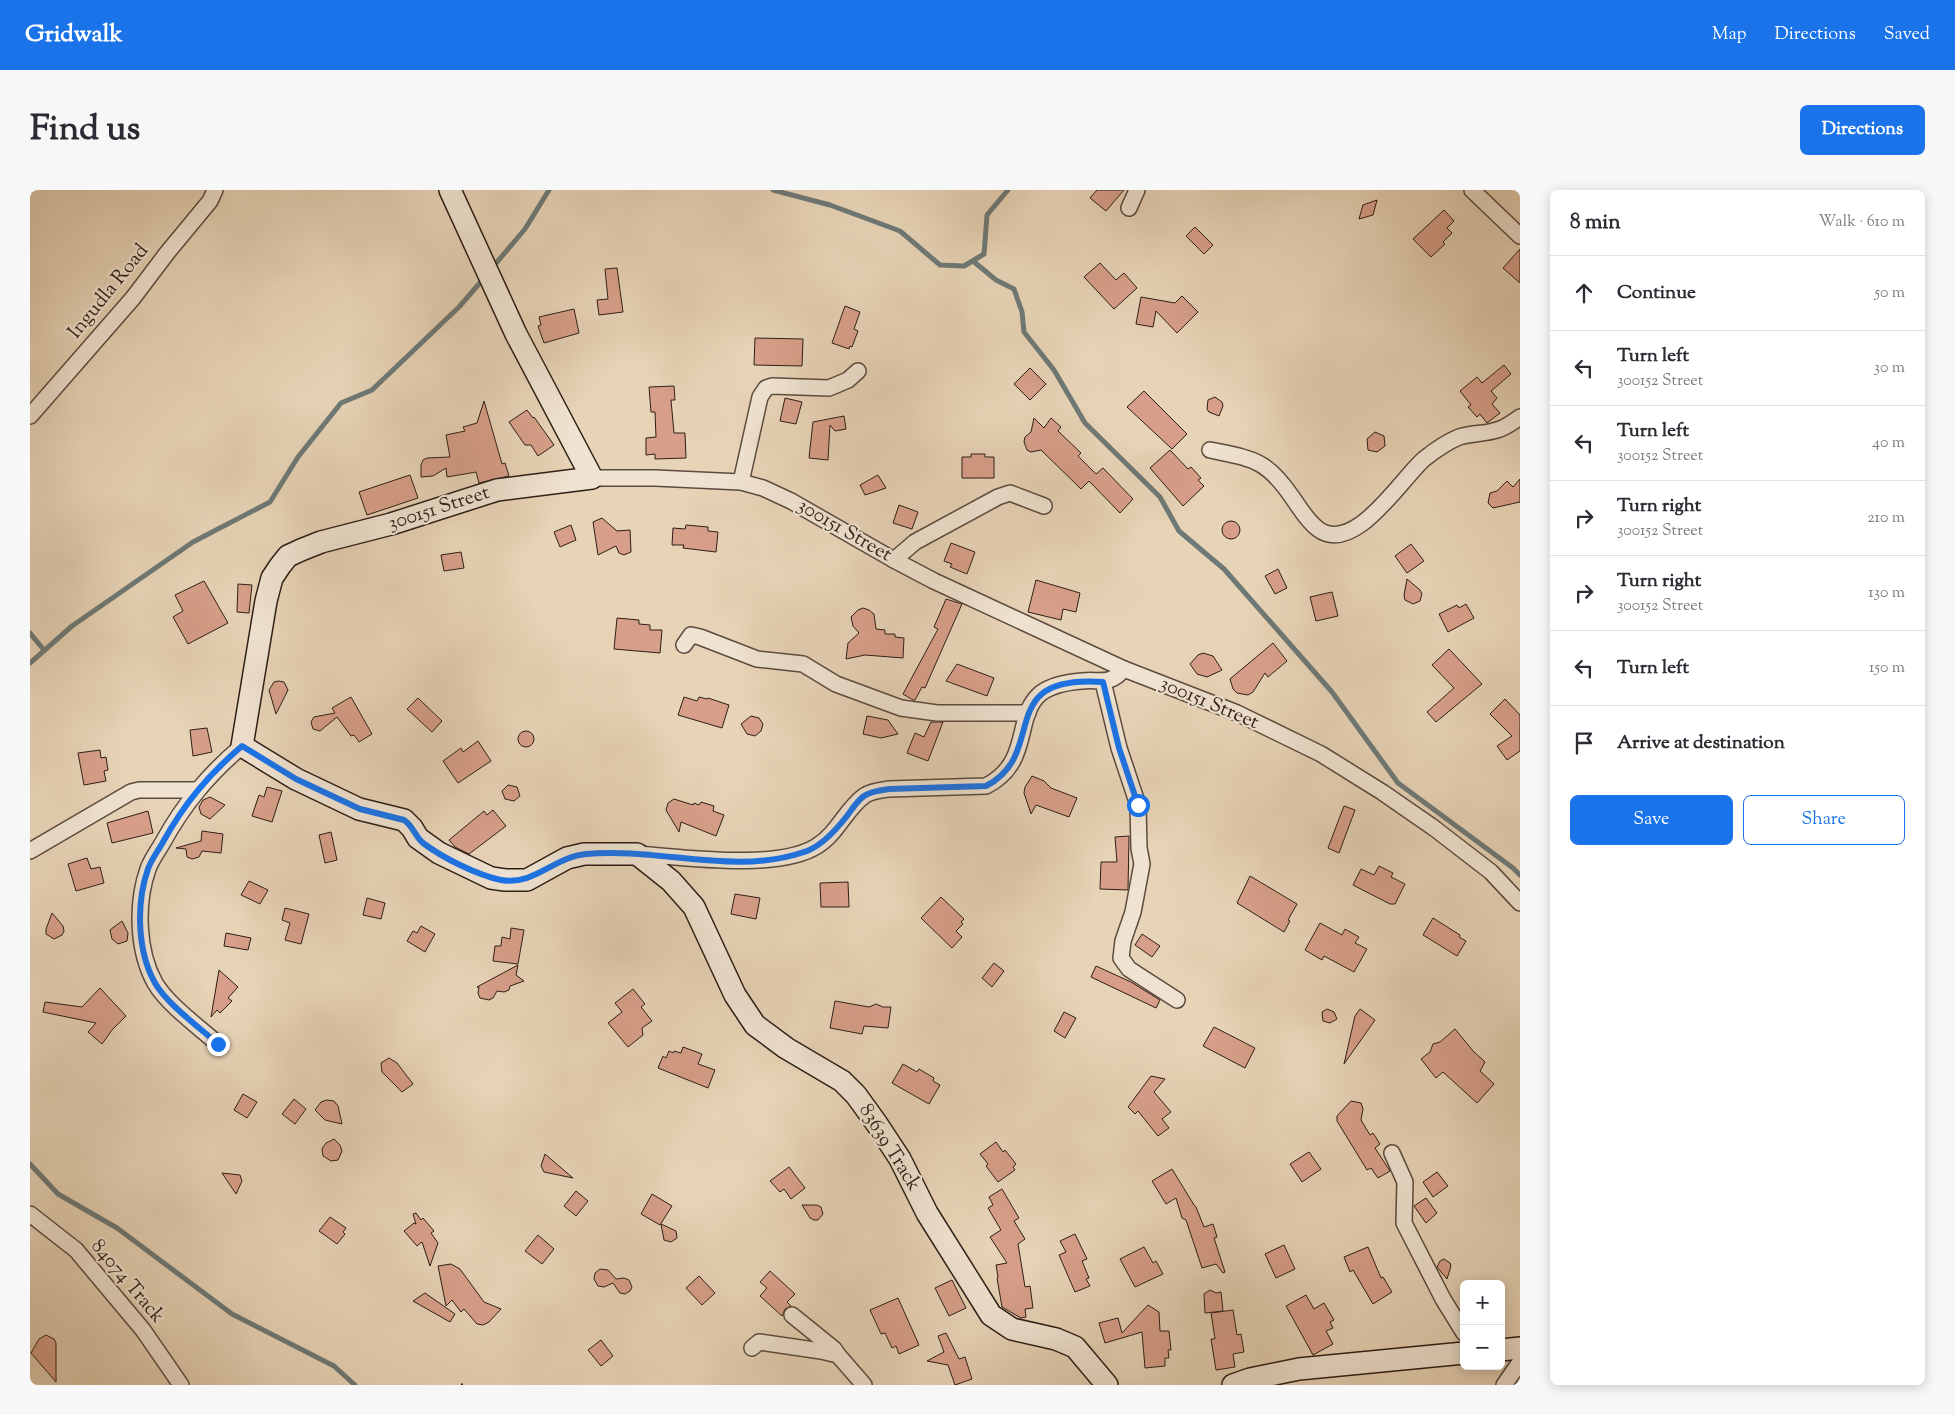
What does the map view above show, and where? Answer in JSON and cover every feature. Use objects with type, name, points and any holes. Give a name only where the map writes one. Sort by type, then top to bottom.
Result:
[{"type":"street","name":"Ingudla Road","points":[[30,416],[133,298],[167,252],[210,201],[216,190]]},
{"type":"street","points":[[450,190],[516,334],[592,478]]},
{"type":"street","points":[[1129,208],[1137,190]]},
{"type":"street","points":[[1472,190],[1520,236]]},
{"type":"street","points":[[741,482],[760,396],[763,391],[772,386],[829,388],[848,380],[858,371]]},
{"type":"street","points":[[1210,450],[1255,460],[1268,468],[1281,481],[1306,518],[1319,530],[1338,535],[1347,533],[1362,524],[1391,497],[1424,459],[1441,447],[1458,438],[1497,430],[1520,417]]},
{"type":"street","name":"300151 Street","points":[[242,746],[266,601],[272,578],[288,556],[321,542],[391,524],[497,490],[592,478],[655,478],[741,482],[763,488],[791,501],[934,581],[1124,669],[1237,713],[1321,754],[1382,792],[1434,828],[1491,872],[1520,903]]},
{"type":"street","points":[[894,560],[915,542],[998,497],[1010,493],[1044,506]]},
{"type":"street","points":[[684,645],[691,635],[757,659],[802,664],[836,684],[902,708],[937,713],[1028,714]]},
{"type":"street","points":[[218,1044],[175,1006],[156,985],[147,964],[142,942],[142,891],[148,868],[169,831],[196,790],[222,763],[242,746],[296,779],[360,809],[404,820],[424,844],[455,862],[491,878],[516,881],[526,880],[567,858],[584,854],[637,854],[725,861],[769,860],[805,852],[818,846],[846,818],[856,803],[865,795],[876,791],[986,786],[999,779],[1008,770],[1021,743],[1031,706],[1042,693],[1054,687],[1083,681],[1103,682],[1114,678],[1124,669]]},
{"type":"street","points":[[1103,682],[1119,748],[1138,805],[1138,848],[1142,864],[1133,912],[1123,941],[1121,958],[1129,969],[1177,1000]]},
{"type":"street","points":[[30,851],[131,792],[139,790],[196,790]]},
{"type":"street","name":"83639 Track","points":[[637,854],[671,881],[694,907],[735,995],[755,1025],[786,1048],[842,1081],[856,1095],[900,1159],[927,1214],[991,1315],[1012,1329],[1056,1339],[1075,1347],[1107,1385]]},
{"type":"street","points":[[1392,1153],[1405,1182],[1404,1223],[1443,1299],[1460,1327]]},
{"type":"street","name":"84074 Track","points":[[30,1214],[76,1250],[142,1330],[182,1385]]},
{"type":"street","points":[[792,1315],[834,1349],[864,1385]]},
{"type":"street","points":[[752,1348],[759,1342],[838,1355]]},
{"type":"street","points":[[1505,1350],[1520,1348]]},
{"type":"street","points":[[1233,1385],[1250,1379],[1299,1370],[1460,1353]]},
{"type":"street","points":[[1504,1385],[1520,1362]]},
{"type":"building","points":[[1097,190],[1124,190],[1106,211],[1090,198]]},
{"type":"building","points":[[1377,200],[1373,215],[1359,219],[1363,205]]},
{"type":"building","points":[[1444,210],[1454,221],[1447,228],[1452,233],[1443,242],[1445,244],[1431,257],[1413,239]]},
{"type":"building","points":[[1195,227],[1213,245],[1204,254],[1186,236]]},
{"type":"building","points":[[1520,249],[1520,283],[1503,268]]},
{"type":"building","points":[[1100,263],[1116,280],[1124,273],[1137,288],[1114,309],[1084,277]]},
{"type":"building","points":[[617,268],[623,312],[599,315],[597,300],[608,299],[605,269]]},
{"type":"building","points":[[1182,296],[1198,312],[1177,333],[1156,311],[1153,327],[1136,324],[1141,297],[1175,303]]},
{"type":"building","points":[[845,306],[860,312],[854,329],[858,331],[852,347],[850,346],[849,349],[832,343]]},
{"type":"building","points":[[574,309],[579,333],[544,343],[538,326],[541,325],[539,317]]},
{"type":"building","points":[[755,338],[803,339],[802,366],[754,365]]},
{"type":"building","points":[[1504,365],[1511,374],[1491,391],[1497,398],[1492,404],[1500,413],[1487,423],[1480,414],[1477,417],[1468,407],[1471,405],[1460,391],[1477,377],[1482,383]]},
{"type":"building","points":[[1030,368],[1046,384],[1030,400],[1014,384]]},
{"type":"building","points":[[674,386],[675,400],[671,400],[674,433],[685,433],[686,458],[655,459],[655,454],[646,455],[646,438],[656,437],[655,412],[651,412],[649,387]]},
{"type":"building","points":[[1144,391],[1187,434],[1172,449],[1127,407]]},
{"type":"building","points":[[1215,397],[1222,402],[1223,406],[1219,416],[1209,412],[1207,409],[1208,400]]},
{"type":"building","points":[[785,398],[802,402],[796,424],[780,421]]},
{"type":"building","points":[[484,401],[502,464],[505,463],[509,476],[479,483],[476,472],[447,477],[446,468],[433,476],[421,477],[423,460],[427,458],[450,457],[446,435],[465,431],[463,427],[477,423]]},
{"type":"building","points":[[527,410],[554,445],[538,456],[531,445],[525,445],[509,422]]},
{"type":"building","points":[[844,416],[846,429],[835,431],[830,425],[828,460],[809,458],[813,422]]},
{"type":"building","points":[[1034,418],[1044,428],[1051,418],[1061,427],[1058,431],[1081,453],[1078,456],[1096,474],[1103,468],[1133,499],[1120,513],[1089,481],[1081,489],[1041,450],[1031,452],[1027,450],[1024,442],[1025,437],[1031,432]]},
{"type":"building","points":[[1375,432],[1384,436],[1385,446],[1377,452],[1368,450],[1367,439]]},
{"type":"building","points":[[1170,450],[1188,469],[1191,467],[1201,478],[1198,480],[1204,486],[1183,506],[1150,468]]},
{"type":"building","points":[[971,454],[985,454],[985,457],[994,457],[994,478],[962,478],[962,457],[971,457]]},
{"type":"building","points":[[410,475],[418,498],[367,515],[359,492]]},
{"type":"building","points":[[878,475],[886,488],[865,495],[860,485]]},
{"type":"building","points":[[1520,479],[1520,502],[1493,508],[1488,503],[1490,493],[1497,491],[1507,481],[1513,487]]},
{"type":"building","points":[[899,505],[918,512],[912,529],[893,523]]},
{"type":"building","points":[[602,518],[617,531],[630,530],[631,552],[624,555],[619,553],[616,546],[598,555],[593,522]]},
{"type":"building","points":[[1231,521],[1237,524],[1240,530],[1237,536],[1231,539],[1225,536],[1222,530],[1225,524]]},
{"type":"building","points":[[571,525],[576,540],[560,547],[554,532]]},
{"type":"building","points":[[686,525],[708,527],[708,531],[718,532],[716,552],[683,548],[684,545],[672,545],[673,528],[685,529]]},
{"type":"building","points":[[951,543],[975,552],[967,574],[950,567],[952,564],[944,561]]},
{"type":"building","points":[[1411,544],[1424,561],[1407,573],[1395,556]]},
{"type":"building","points":[[461,552],[464,568],[444,571],[441,555]]},
{"type":"building","points":[[1278,569],[1287,588],[1275,594],[1265,576]]},
{"type":"building","points":[[1407,579],[1422,594],[1420,601],[1413,604],[1405,600]]},
{"type":"building","points":[[1036,580],[1080,593],[1076,612],[1063,609],[1061,620],[1028,612]]},
{"type":"building","points":[[204,581],[228,623],[188,644],[173,617],[183,611],[175,595]]},
{"type":"building","points":[[238,584],[252,585],[249,613],[237,612]]},
{"type":"building","points":[[1332,592],[1338,616],[1316,621],[1310,597]]},
{"type":"building","points":[[946,599],[962,604],[925,688],[922,687],[915,700],[913,700],[903,694],[938,629],[934,627]]},
{"type":"building","points":[[1466,604],[1474,618],[1448,632],[1439,614],[1457,605],[1459,608]]},
{"type":"building","points":[[863,608],[874,614],[876,629],[885,630],[885,634],[895,634],[895,637],[904,638],[903,658],[865,655],[846,659],[848,643],[859,633],[853,626],[851,617]]},
{"type":"building","points":[[617,618],[639,620],[639,624],[650,625],[650,630],[662,630],[660,653],[614,649]]},
{"type":"building","points":[[1273,643],[1287,661],[1268,677],[1265,673],[1253,692],[1248,695],[1237,693],[1233,689],[1230,679]]},
{"type":"building","points":[[1449,649],[1482,684],[1436,722],[1427,712],[1454,688],[1432,665]]},
{"type":"building","points":[[1203,653],[1213,656],[1222,670],[1207,677],[1197,674],[1190,664],[1198,655]]},
{"type":"building","points":[[957,664],[994,678],[987,696],[946,681]]},
{"type":"building","points":[[274,682],[284,682],[288,690],[276,714],[269,690]]},
{"type":"building","points":[[351,697],[372,734],[359,742],[354,735],[351,736],[337,717],[320,731],[313,729],[311,722],[314,717],[335,713],[332,708]]},
{"type":"building","points":[[684,697],[697,701],[699,697],[708,698],[729,705],[722,728],[678,715]]},
{"type":"building","points":[[418,698],[442,721],[432,732],[407,709]]},
{"type":"building","points":[[1505,699],[1520,715],[1520,751],[1507,760],[1497,746],[1512,736],[1490,714]]},
{"type":"building","points":[[751,716],[759,718],[763,724],[761,731],[755,736],[747,734],[741,724]]},
{"type":"building","points":[[867,716],[888,720],[898,734],[881,738],[863,734]]},
{"type":"building","points":[[931,722],[943,722],[928,761],[907,753],[915,733],[924,737]]},
{"type":"building","points":[[207,728],[212,752],[193,756],[190,730]]},
{"type":"building","points":[[526,731],[534,739],[526,747],[518,739]]},
{"type":"building","points":[[478,741],[491,761],[458,783],[443,761],[461,748],[463,752]]},
{"type":"building","points":[[100,750],[101,758],[106,757],[108,770],[104,771],[106,781],[84,785],[78,753]]},
{"type":"building","points":[[1032,776],[1044,781],[1051,788],[1077,798],[1069,817],[1036,805],[1031,814],[1024,793],[1025,787]]},
{"type":"building","points":[[508,785],[517,787],[520,796],[514,801],[505,799],[502,791]]},
{"type":"building","points":[[267,787],[282,791],[272,822],[252,816],[259,795],[264,797]]},
{"type":"building","points":[[210,797],[225,805],[210,819],[201,814],[199,807],[203,800]]},
{"type":"building","points":[[674,799],[693,805],[694,803],[699,805],[701,802],[714,806],[713,811],[724,815],[716,836],[681,822],[679,832],[666,810],[668,803]]},
{"type":"building","points":[[1344,806],[1355,810],[1339,853],[1328,848]]},
{"type":"building","points":[[493,810],[506,826],[469,854],[455,847],[449,840],[484,811],[487,815]]},
{"type":"building","points":[[148,811],[153,833],[112,843],[107,823]]},
{"type":"building","points":[[202,831],[223,834],[221,853],[202,851],[199,857],[192,859],[187,857],[186,849],[176,848],[201,841]]},
{"type":"building","points":[[331,832],[337,860],[325,863],[319,835]]},
{"type":"building","points":[[1129,836],[1128,890],[1100,889],[1101,862],[1117,862],[1115,837]]},
{"type":"building","points":[[87,858],[91,869],[100,867],[104,883],[76,891],[68,864]]},
{"type":"building","points":[[1379,866],[1393,873],[1391,877],[1405,884],[1395,904],[1390,904],[1353,885],[1361,869],[1374,875]]},
{"type":"building","points":[[1250,876],[1297,904],[1284,932],[1237,903]]},
{"type":"building","points":[[249,881],[268,890],[260,904],[241,895]]},
{"type":"building","points":[[848,882],[849,907],[821,907],[820,883]]},
{"type":"building","points":[[735,894],[760,898],[756,919],[731,914]]},
{"type":"building","points":[[941,897],[964,919],[961,922],[963,924],[956,931],[962,937],[952,948],[921,918]]},
{"type":"building","points":[[367,898],[385,903],[381,919],[363,915]]},
{"type":"building","points":[[285,908],[309,914],[301,944],[285,940],[290,923],[282,920]]},
{"type":"building","points":[[52,913],[63,926],[64,931],[62,935],[54,939],[46,934]]},
{"type":"building","points":[[1433,918],[1466,941],[1457,956],[1423,935]]},
{"type":"building","points":[[122,921],[128,933],[127,941],[118,944],[112,939],[110,930]]},
{"type":"building","points":[[1320,923],[1342,935],[1345,929],[1359,937],[1355,943],[1367,949],[1354,972],[1324,956],[1322,960],[1305,950]]},
{"type":"building","points":[[421,926],[435,934],[425,952],[407,941],[413,931],[417,933]]},
{"type":"building","points":[[511,928],[524,930],[518,964],[493,961],[495,946],[501,946],[502,937],[510,939]]},
{"type":"building","points":[[226,933],[251,938],[248,950],[224,946]]},
{"type":"building","points":[[1142,934],[1160,946],[1152,957],[1135,945]]},
{"type":"building","points":[[994,963],[1004,971],[992,987],[982,978]]},
{"type":"building","points":[[518,965],[516,975],[524,981],[510,986],[509,990],[504,992],[497,991],[493,998],[489,1000],[480,998],[478,993],[479,987],[477,987]]},
{"type":"building","points":[[1096,966],[1131,982],[1160,1000],[1156,1008],[1091,977]]},
{"type":"building","points":[[219,970],[238,987],[228,998],[232,1001],[220,1013],[217,1010],[211,1017]]},
{"type":"building","points":[[100,988],[126,1016],[112,1030],[102,1044],[88,1032],[96,1023],[43,1012],[45,1002],[82,1007]]},
{"type":"building","points":[[633,989],[645,1004],[641,1007],[652,1021],[642,1028],[643,1035],[628,1047],[608,1023],[622,1012],[615,1003]]},
{"type":"building","points":[[835,1001],[869,1007],[876,1004],[883,1007],[891,1007],[888,1028],[864,1026],[862,1034],[830,1028]]},
{"type":"building","points":[[1327,1009],[1334,1012],[1337,1019],[1330,1023],[1323,1021],[1322,1012]]},
{"type":"building","points":[[1360,1009],[1375,1020],[1344,1064],[1355,1016]]},
{"type":"building","points":[[1064,1012],[1076,1018],[1065,1038],[1054,1031]]},
{"type":"building","points":[[1214,1027],[1255,1048],[1245,1068],[1203,1046]]},
{"type":"building","points":[[1455,1029],[1485,1062],[1480,1071],[1494,1084],[1477,1103],[1443,1072],[1436,1078],[1421,1059],[1430,1052],[1433,1044],[1440,1042]]},
{"type":"building","points":[[683,1047],[702,1054],[698,1064],[715,1070],[708,1088],[658,1068],[663,1056],[666,1058],[669,1051],[681,1053]]},
{"type":"building","points":[[389,1058],[397,1063],[413,1084],[402,1092],[382,1072],[381,1063]]},
{"type":"building","points":[[903,1064],[917,1072],[919,1069],[934,1078],[933,1081],[940,1085],[929,1104],[892,1083]]},
{"type":"building","points":[[1151,1076],[1165,1079],[1154,1092],[1171,1112],[1162,1119],[1169,1128],[1158,1136],[1138,1111],[1135,1114],[1128,1107]]},
{"type":"building","points":[[243,1094],[257,1102],[247,1118],[234,1110]]},
{"type":"building","points":[[294,1099],[306,1109],[295,1124],[282,1114]]},
{"type":"building","points":[[327,1100],[334,1101],[338,1106],[342,1124],[325,1120],[315,1110],[321,1102]]},
{"type":"building","points":[[1351,1101],[1361,1103],[1363,1109],[1361,1120],[1370,1135],[1373,1133],[1380,1144],[1375,1148],[1390,1171],[1378,1178],[1371,1168],[1367,1170],[1337,1121],[1337,1116]]},
{"type":"building","points":[[334,1139],[340,1145],[342,1151],[338,1160],[331,1161],[323,1156],[322,1149],[326,1143]]},
{"type":"building","points":[[996,1142],[1003,1152],[1005,1150],[1016,1164],[1013,1167],[1015,1170],[998,1182],[980,1154]]},
{"type":"building","points":[[1309,1152],[1321,1169],[1302,1182],[1290,1164]]},
{"type":"building","points":[[545,1154],[573,1178],[544,1172],[541,1166]]},
{"type":"building","points":[[789,1167],[805,1188],[791,1199],[784,1189],[780,1192],[770,1181]]},
{"type":"building","points":[[1172,1169],[1196,1207],[1204,1227],[1213,1224],[1217,1237],[1214,1238],[1225,1272],[1223,1273],[1216,1264],[1202,1268],[1186,1220],[1182,1218],[1176,1198],[1166,1204],[1152,1181]]},
{"type":"building","points":[[1437,1172],[1448,1186],[1433,1197],[1423,1182]]},
{"type":"building","points":[[222,1173],[240,1175],[242,1181],[236,1194]]},
{"type":"building","points":[[1002,1189],[1019,1218],[1014,1221],[1025,1239],[1018,1244],[1025,1287],[1030,1286],[1033,1308],[1025,1309],[1026,1317],[1021,1318],[1002,1307],[996,1265],[1007,1263],[990,1237],[1001,1230],[988,1208],[993,1205],[989,1197]]},
{"type":"building","points":[[576,1191],[588,1201],[576,1216],[564,1206]]},
{"type":"building","points":[[652,1194],[672,1206],[660,1225],[641,1214]]},
{"type":"building","points":[[1426,1198],[1437,1213],[1426,1223],[1414,1206]]},
{"type":"building","points":[[802,1205],[817,1205],[821,1207],[823,1214],[818,1220],[814,1220],[810,1218]]},
{"type":"building","points":[[416,1213],[434,1231],[431,1233],[438,1243],[430,1266],[422,1242],[417,1246],[404,1231],[414,1223],[416,1224],[413,1214]]},
{"type":"building","points":[[330,1217],[346,1228],[343,1232],[345,1234],[337,1244],[319,1231]]},
{"type":"building","points":[[661,1224],[676,1231],[677,1238],[671,1242],[664,1240]]},
{"type":"building","points":[[1075,1234],[1087,1259],[1082,1261],[1089,1278],[1086,1279],[1090,1286],[1075,1292],[1059,1255],[1066,1252],[1060,1241]]},
{"type":"building","points":[[538,1235],[554,1249],[542,1264],[525,1251]]},
{"type":"building","points":[[1284,1245],[1295,1269],[1276,1278],[1265,1254]]},
{"type":"building","points":[[1144,1247],[1153,1263],[1156,1261],[1163,1274],[1135,1287],[1120,1259]]},
{"type":"building","points":[[1368,1247],[1381,1278],[1383,1277],[1392,1292],[1373,1304],[1353,1270],[1350,1272],[1344,1257]]},
{"type":"building","points":[[1444,1259],[1451,1266],[1447,1279],[1437,1267],[1440,1261]]},
{"type":"building","points":[[451,1264],[460,1269],[484,1302],[501,1309],[489,1322],[483,1325],[477,1324],[464,1309],[461,1312],[452,1300],[446,1306],[438,1266]]},
{"type":"building","points":[[600,1269],[608,1270],[616,1279],[624,1278],[629,1280],[632,1287],[630,1291],[625,1294],[620,1293],[613,1283],[604,1287],[598,1286],[594,1279],[595,1273]]},
{"type":"building","points":[[770,1271],[795,1294],[787,1302],[791,1306],[785,1309],[782,1316],[760,1296],[767,1288],[760,1282]]},
{"type":"building","points":[[699,1276],[715,1293],[702,1305],[686,1288]]},
{"type":"building","points":[[952,1280],[966,1308],[949,1316],[935,1288]]},
{"type":"building","points":[[1210,1290],[1216,1293],[1221,1292],[1223,1311],[1205,1313],[1204,1294]]},
{"type":"building","points":[[425,1293],[455,1314],[450,1322],[413,1301]]},
{"type":"building","points":[[1306,1295],[1314,1309],[1324,1303],[1334,1320],[1330,1322],[1333,1328],[1326,1331],[1333,1344],[1313,1355],[1286,1306]]},
{"type":"building","points":[[898,1298],[919,1345],[899,1354],[896,1346],[892,1348],[885,1333],[881,1334],[870,1310]]},
{"type":"building","points":[[1148,1305],[1159,1312],[1160,1331],[1169,1331],[1171,1350],[1168,1350],[1169,1358],[1165,1358],[1165,1366],[1145,1368],[1142,1332],[1105,1343],[1099,1323],[1118,1318],[1122,1333]]},
{"type":"building","points":[[1233,1310],[1237,1335],[1241,1334],[1244,1352],[1233,1354],[1235,1367],[1216,1370],[1211,1339],[1215,1339],[1211,1313]]},
{"type":"building","points":[[946,1333],[959,1359],[965,1357],[972,1379],[955,1385],[948,1365],[927,1361],[944,1352],[938,1336]]},
{"type":"building","points":[[46,1335],[54,1339],[56,1343],[56,1382],[31,1353],[39,1339]]},
{"type":"building","points":[[601,1340],[613,1356],[601,1366],[588,1350]]},
{"type":"waterway","points":[[492,268],[525,229],[549,190]]},
{"type":"waterway","points":[[773,190],[830,205],[900,231],[940,265],[964,266],[984,254],[987,215],[1008,190]]},
{"type":"waterway","points":[[973,261],[996,280],[1014,289],[1022,312],[1024,332],[1054,370],[1085,423],[1160,497],[1179,531],[1224,569],[1332,692],[1398,783],[1520,875]]},
{"type":"waterway","points":[[30,663],[72,626],[193,542],[270,502],[298,457],[341,403],[372,390],[459,307],[485,277]]},
{"type":"waterway","points":[[30,633],[44,650]]},
{"type":"waterway","points":[[30,1164],[58,1194],[117,1228],[232,1314],[334,1366],[355,1385]]},
{"type":"route","points":[[218,1044],[175,1006],[156,985],[147,964],[142,942],[142,891],[148,868],[169,831],[196,790],[222,763],[242,746],[296,779],[360,809],[404,820],[424,844],[455,862],[491,878],[516,881],[526,880],[567,858],[584,854],[623,852],[725,861],[769,860],[805,852],[818,846],[827,838],[865,795],[889,789],[986,786],[999,779],[1008,770],[1021,743],[1031,706],[1042,693],[1065,683],[1083,681],[1103,682],[1119,748],[1138,805]]}]
